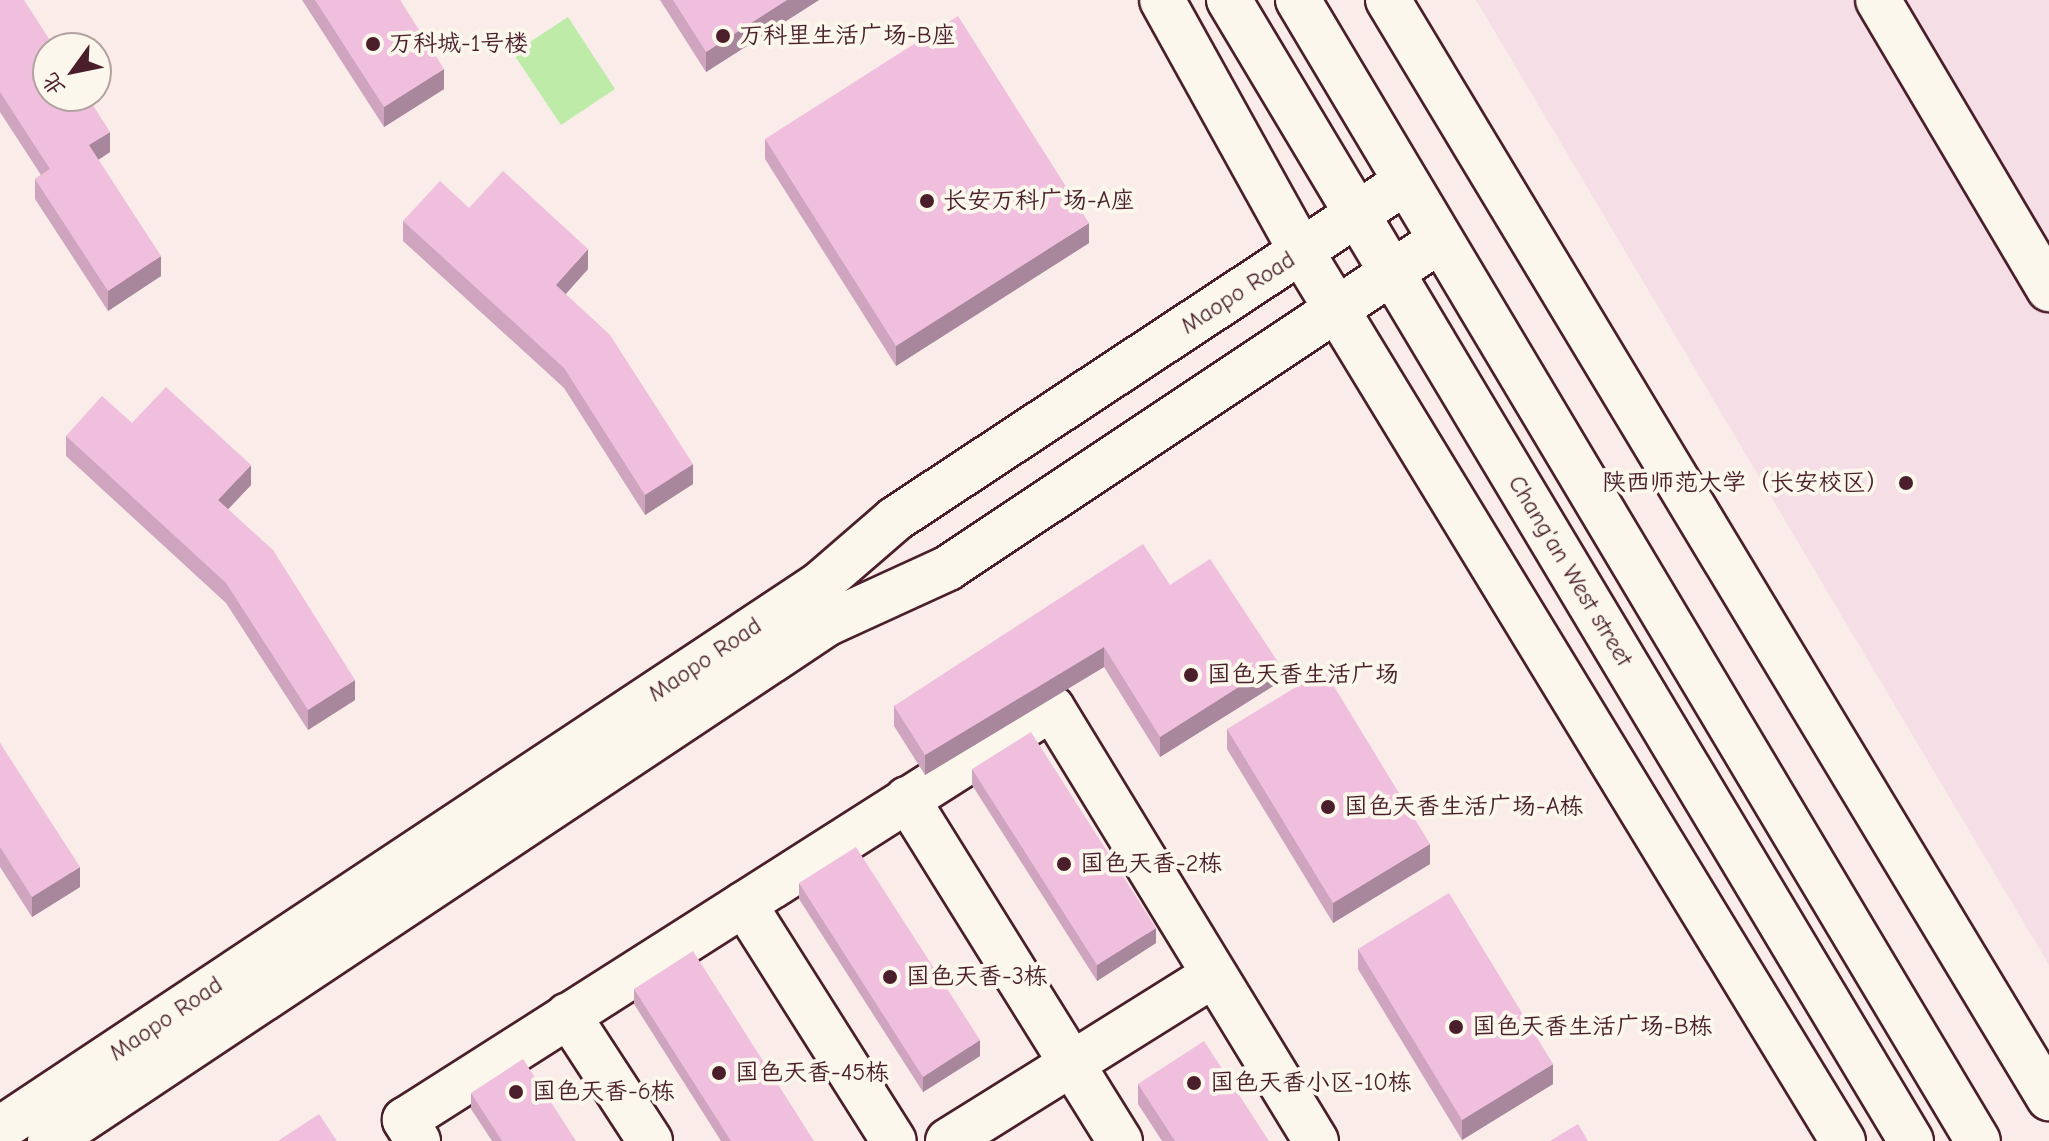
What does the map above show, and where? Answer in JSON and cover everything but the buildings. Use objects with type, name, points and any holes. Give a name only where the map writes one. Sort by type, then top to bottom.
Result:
[{"type":"street","points":[[1162,0],[1301,251],[1339,307],[1843,1141]]},
{"type":"street","name":"Chang'an West street","points":[[1229,0],[1911,1141]]},
{"type":"street","points":[[1298,0],[1404,183],[1978,1141]]},
{"type":"street","points":[[1388,0],[2049,1098]]},
{"type":"street","points":[[1878,0],[2049,289]]},
{"type":"street","name":"Maopo Road","points":[[0,1129],[820,584],[895,519],[1404,183]]},
{"type":"street","name":"Maopo Road","points":[[50,1141],[828,623],[948,568],[1439,241]]},
{"type":"street","points":[[1185,328],[1222,385]]},
{"type":"street","points":[[418,1141],[405,1120],[1052,708],[1212,976],[1316,1141]]},
{"type":"street","points":[[907,799],[1120,1141]]},
{"type":"street","points":[[744,904],[894,1141]]},
{"type":"street","points":[[948,1141],[1073,1066],[1212,976]]},
{"type":"street","points":[[568,1015],[650,1141]]},
{"type":"shaded area","name":"陕西师范大学（长安校区）","points":[[1476,0],[2049,0],[2049,965]]},
{"type":"green space","points":[[568,17],[615,89],[561,125],[513,53]]},
{"type":"place","name":"万科里生活广场-B座","points":[[723,36]]},
{"type":"place","name":"万科城-1号楼","points":[[373,44]]},
{"type":"place","name":"长安万科广场-A座","points":[[927,201]]},
{"type":"place","name":"陕西师范大学（长安校区）","points":[[1906,483]]},
{"type":"place","name":"国色天香生活广场","points":[[1191,675]]},
{"type":"place","name":"国色天香生活广场-A栋","points":[[1328,807]]},
{"type":"place","name":"国色天香-2栋","points":[[1064,864]]},
{"type":"place","name":"国色天香-3栋","points":[[890,977]]},
{"type":"place","name":"国色天香生活广场-B栋","points":[[1456,1027]]},
{"type":"place","name":"国色天香-45栋","points":[[719,1073]]},
{"type":"place","name":"国色天香小区-10栋","points":[[1194,1083]]},
{"type":"place","name":"国色天香-6栋","points":[[516,1092]]}]
